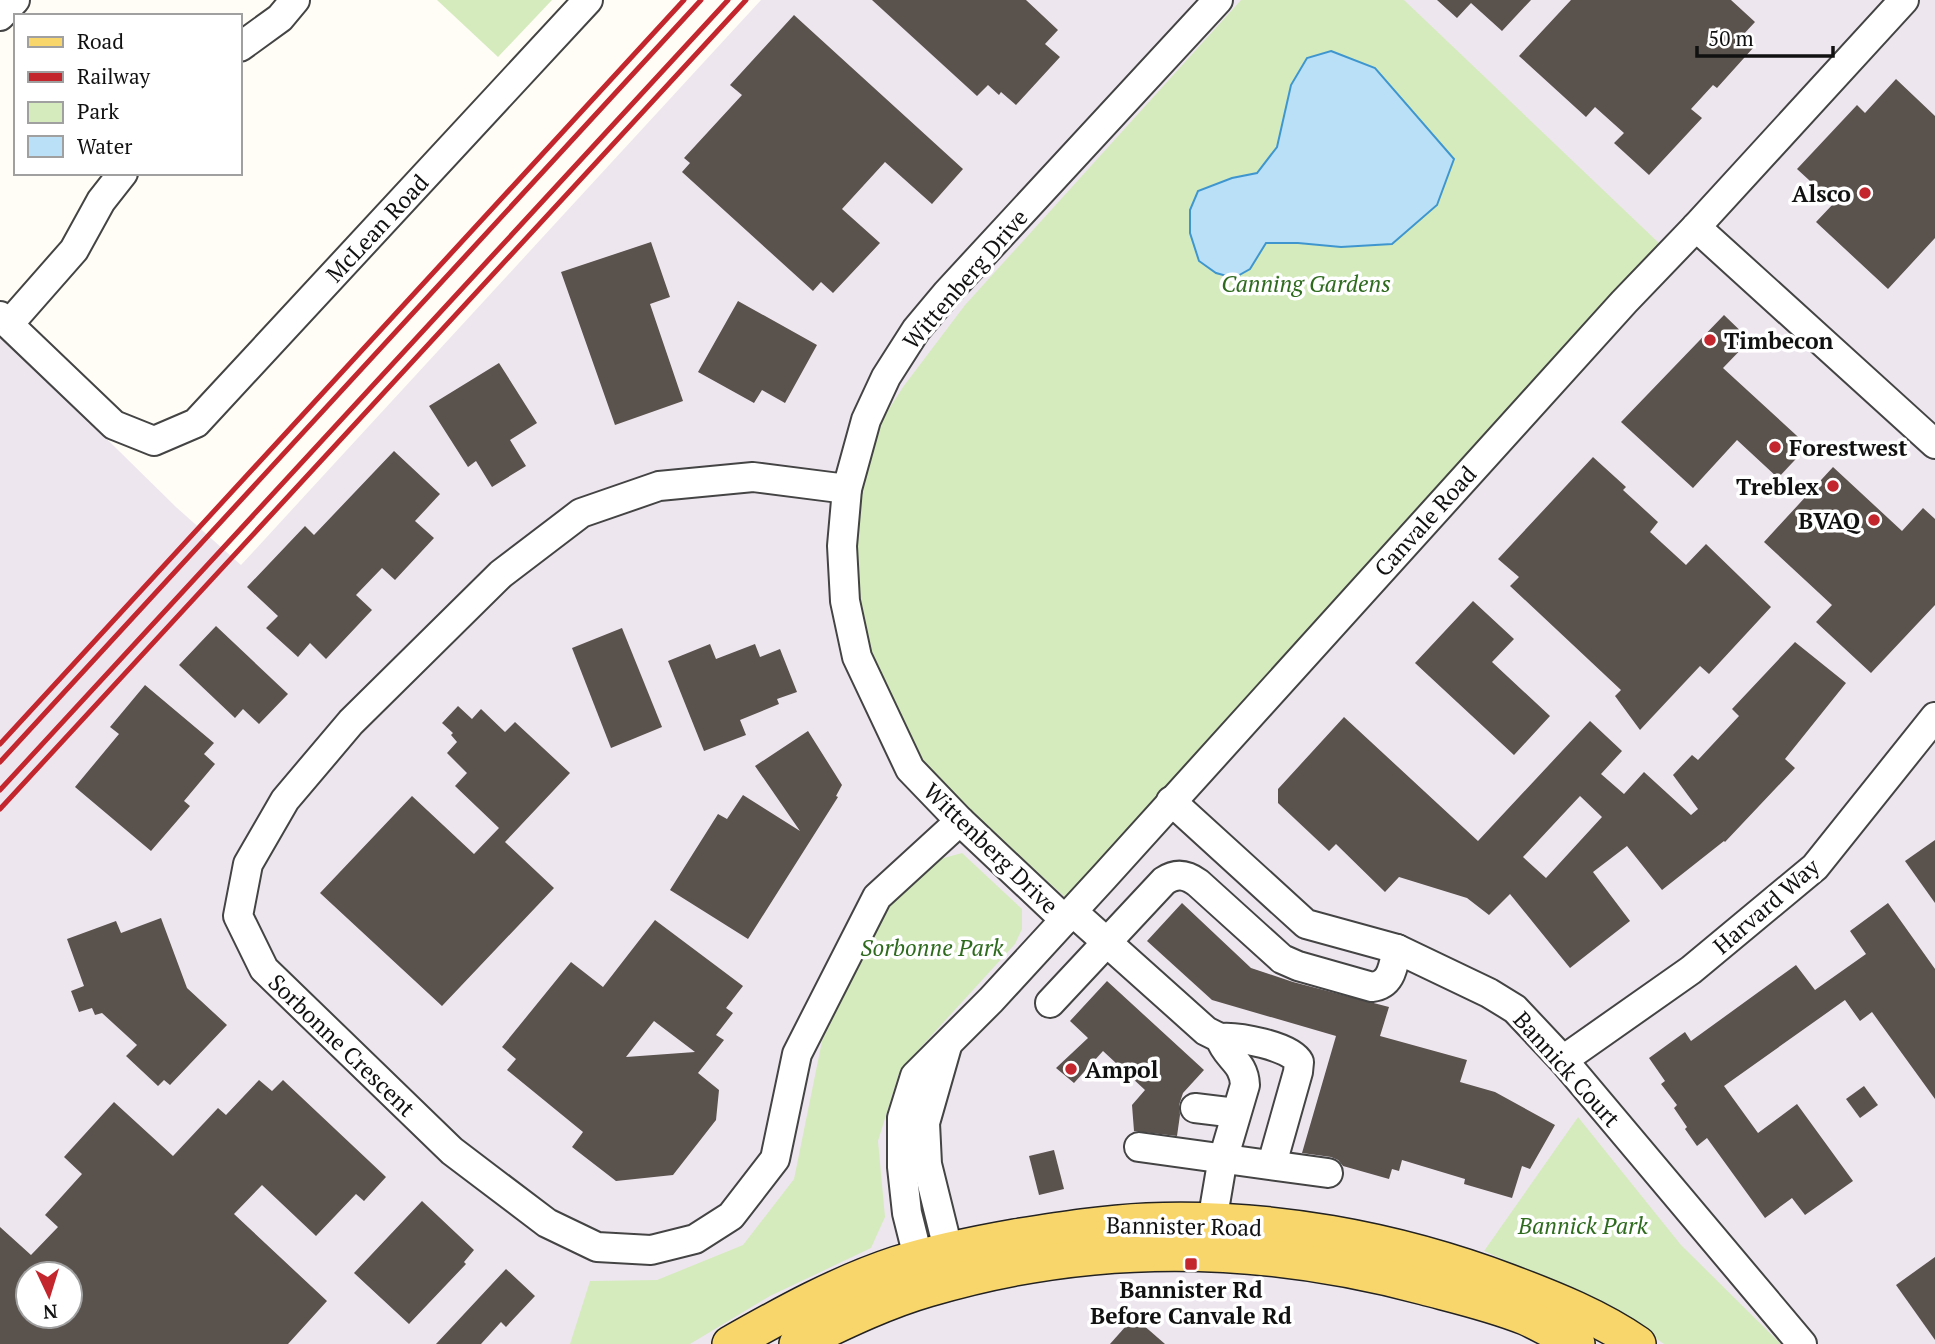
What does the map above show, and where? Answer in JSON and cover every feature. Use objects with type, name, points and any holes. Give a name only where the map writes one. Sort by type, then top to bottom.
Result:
[{"type":"main road","name":"Bannister Road","points":[[797,1344],[883,1306],[937,1270],[1072,1227],[1149,1221],[1212,1222],[1370,1240],[1470,1267],[1538,1293],[1616,1329],[1638,1344]]},
{"type":"main road","name":"Bannister Road","points":[[730,1344],[875,1272],[1039,1264],[1120,1254],[1173,1252],[1297,1260],[1364,1271],[1460,1296],[1526,1318],[1577,1344]]},
{"type":"street","points":[[0,16],[15,0]]},
{"type":"street","points":[[242,46],[280,18],[295,0]]},
{"type":"street","name":"McLean Road","points":[[4,320],[114,425],[155,441],[197,423],[588,0]]},
{"type":"street","name":"Wittenberg Drive","points":[[1217,0],[916,330],[886,377],[866,420],[847,489],[842,546],[845,601],[857,657],[910,769],[960,821],[1069,916],[1106,942],[1206,1031],[1220,1038]]},
{"type":"street","name":"Canvale Road","points":[[937,1270],[907,1213],[903,1178],[902,1118],[915,1076],[1069,916],[1605,322],[1903,0]]},
{"type":"street","points":[[4,320],[74,250],[101,201],[121,175]]},
{"type":"street","points":[[1696,226],[1935,444]]},
{"type":"street","name":"Sorbonne Crescent","points":[[847,489],[753,477],[659,486],[581,513],[501,574],[351,722],[279,810],[248,864],[238,916],[264,969],[452,1151],[547,1223],[597,1247],[651,1250],[695,1240],[731,1216],[775,1159],[797,1054],[877,897],[960,821]]},
{"type":"street","name":"Harvard Way","points":[[1563,1060],[1691,970],[1815,867],[1935,717]]},
{"type":"street","name":"Bannick Court","points":[[1171,802],[1306,924],[1398,949],[1489,993],[1515,1009],[1563,1060],[1802,1344]]},
{"type":"street","points":[[1050,1003],[1171,876],[1181,875],[1198,883],[1282,959],[1298,966],[1372,987],[1381,986],[1388,981],[1398,949]]},
{"type":"street","points":[[1212,1222],[1223,1157],[1245,1084],[1245,1074],[1223,1048],[1220,1038],[1234,1036],[1290,1052],[1297,1057],[1298,1072],[1272,1164]]},
{"type":"street","points":[[1195,1108],[1236,1112]]},
{"type":"street","points":[[1139,1147],[1328,1173]]},
{"type":"shaded area","points":[[761,0],[1935,0],[1935,1344],[0,1344],[0,334],[176,507],[241,565]]},
{"type":"green space","points":[[437,0],[552,0],[498,57]]},
{"type":"green space","name":"Canning Gardens","points":[[1241,0],[1404,0],[1662,246],[1066,898],[971,812],[923,761],[863,656],[849,547],[873,434],[903,387],[965,305]]},
{"type":"green space","name":"Sorbonne Park","points":[[962,853],[1022,909],[1022,929],[1015,944],[900,1070],[878,1141],[885,1217],[871,1248],[770,1296],[690,1344],[570,1344],[590,1281],[657,1280],[743,1245],[794,1179],[822,1041],[884,910],[940,859]]},
{"type":"green space","name":"Bannick Park","points":[[1578,1117],[1681,1245],[1781,1344],[1664,1344],[1615,1310],[1484,1251]]},
{"type":"water","points":[[1331,51],[1375,68],[1454,159],[1437,205],[1392,244],[1341,247],[1266,243],[1250,269],[1234,278],[1216,273],[1199,261],[1190,233],[1190,210],[1198,191],[1232,178],[1257,173],[1277,147],[1291,85],[1307,58]]},
{"type":"building","points":[[872,0],[1026,0],[1058,30],[1045,44],[1060,57],[1016,105],[988,85],[977,96]]},
{"type":"building","points":[[1437,0],[1531,0],[1502,31],[1471,3],[1457,18]]},
{"type":"building","points":[[1571,0],[1731,0],[1755,22],[1741,37],[1753,48],[1717,88],[1713,85],[1691,109],[1702,118],[1649,175],[1614,143],[1624,133],[1595,107],[1586,117],[1519,56]]},
{"type":"building","points":[[794,15],[963,169],[932,204],[885,162],[842,209],[880,243],[833,293],[821,282],[813,291],[682,172],[690,163],[684,158],[742,95],[730,85]]},
{"type":"building","points":[[1896,79],[1935,116],[1935,238],[1888,289],[1816,222],[1834,203],[1797,169],[1857,105],[1865,113]]},
{"type":"building","points":[[651,242],[670,297],[650,304],[683,401],[615,425],[561,272]]},
{"type":"building","points":[[738,301],[817,345],[785,403],[762,390],[754,403],[698,372]]},
{"type":"building","points":[[1724,315],[1750,340],[1723,368],[1808,446],[1778,478],[1737,440],[1693,488],[1621,422]]},
{"type":"building","points":[[499,363],[537,423],[510,440],[526,466],[492,487],[476,461],[468,467],[429,406]]},
{"type":"building","points":[[394,451],[440,494],[415,521],[434,538],[395,580],[382,568],[356,595],[372,610],[326,659],[310,643],[298,657],[266,628],[278,616],[247,587],[305,526],[314,535]]},
{"type":"building","points":[[1593,457],[1626,487],[1623,490],[1658,522],[1650,532],[1686,565],[1706,544],[1771,607],[1709,674],[1700,666],[1640,730],[1615,696],[1621,690],[1510,586],[1519,577],[1498,559]]},
{"type":"building","points":[[1833,467],[1902,531],[1923,508],[1935,519],[1935,605],[1871,673],[1816,622],[1832,605],[1764,542]]},
{"type":"building","points":[[1473,601],[1514,639],[1492,662],[1550,716],[1514,755],[1415,663]]},
{"type":"building","points":[[216,626],[288,694],[259,724],[243,709],[235,718],[179,665]]},
{"type":"building","points":[[622,628],[662,727],[611,748],[572,648]]},
{"type":"building","points":[[1795,642],[1846,683],[1785,759],[1795,768],[1725,842],[1662,890],[1627,846],[1593,872],[1630,921],[1570,968],[1510,894],[1489,915],[1467,898],[1399,877],[1385,892],[1336,844],[1329,851],[1278,803],[1278,789],[1344,717],[1478,841],[1590,721],[1622,751],[1601,774],[1624,794],[1644,772],[1691,815],[1698,809],[1673,775],[1692,755],[1698,760],[1739,716],[1732,709]],"holes":[[[1580,796],[1602,817],[1546,878],[1523,857]]]},
{"type":"building","points":[[710,644],[716,659],[755,644],[760,657],[780,649],[797,692],[777,699],[779,704],[740,720],[746,735],[704,751],[668,661]]},
{"type":"building","points":[[145,685],[214,743],[204,754],[215,764],[184,801],[190,806],[151,851],[75,787],[119,734],[110,727]]},
{"type":"building","points":[[458,706],[472,719],[481,709],[505,732],[515,722],[570,773],[505,842],[554,888],[442,1006],[320,893],[412,796],[474,854],[499,828],[455,786],[467,773],[447,753],[457,742],[451,735],[453,733],[442,723]]},
{"type":"building","points":[[808,731],[842,785],[836,796],[838,797],[748,939],[670,890],[718,814],[727,819],[743,795],[800,831],[755,766]]},
{"type":"building","points":[[1935,840],[1935,903],[1905,861]]},
{"type":"building","points":[[1182,903],[1251,968],[1389,1007],[1380,1036],[1467,1060],[1460,1082],[1495,1092],[1555,1125],[1530,1169],[1522,1166],[1512,1198],[1464,1184],[1465,1179],[1402,1160],[1399,1171],[1392,1169],[1389,1179],[1343,1166],[1331,1157],[1302,1153],[1336,1036],[1212,1000],[1147,941]]},
{"type":"building","points":[[1888,903],[1935,969],[1935,1099],[1872,1012],[1860,1021],[1845,1000],[1724,1086],[1758,1133],[1797,1104],[1853,1181],[1805,1215],[1792,1198],[1765,1218],[1707,1138],[1697,1146],[1674,1108],[1677,1105],[1661,1084],[1665,1081],[1649,1058],[1685,1032],[1691,1041],[1796,965],[1815,990],[1866,954],[1850,931]]},
{"type":"building","points":[[161,918],[187,988],[227,1025],[170,1085],[164,1080],[158,1086],[126,1056],[137,1045],[102,1013],[95,1015],[92,1008],[79,1012],[71,991],[84,986],[67,939],[116,921],[121,933]]},
{"type":"building","points":[[655,920],[743,986],[726,1008],[733,1013],[716,1035],[724,1040],[698,1073],[719,1090],[716,1120],[673,1175],[616,1181],[572,1147],[583,1132],[507,1070],[516,1059],[502,1047],[571,962],[603,987]],"holes":[[[654,1021],[695,1052],[626,1057]]]},
{"type":"building","points":[[1107,981],[1204,1070],[1183,1093],[1179,1105],[1177,1136],[1134,1131],[1132,1105],[1145,1090],[1103,1051],[1074,1083],[1056,1068],[1088,1038],[1070,1021]]},
{"type":"building","points":[[259,1080],[272,1091],[283,1080],[386,1177],[364,1201],[356,1194],[316,1236],[262,1185],[234,1214],[327,1301],[288,1344],[0,1344],[0,1227],[31,1255],[58,1227],[45,1215],[82,1174],[64,1157],[114,1102],[173,1156],[218,1108],[226,1115]]},
{"type":"building","points":[[1864,1086],[1878,1105],[1860,1118],[1846,1099]]},
{"type":"building","points":[[1054,1150],[1064,1189],[1039,1195],[1029,1156]]},
{"type":"building","points":[[422,1201],[474,1250],[464,1262],[466,1264],[409,1324],[354,1273]]},
{"type":"building","points":[[1935,1257],[1935,1340],[1896,1285]]},
{"type":"building","points":[[506,1269],[535,1296],[506,1327],[501,1322],[481,1344],[436,1344]]},
{"type":"building","points":[[1134,1317],[1165,1344],[1110,1344]]},
{"type":"railway","points":[[0,744],[684,0]]},
{"type":"railway","points":[[0,762],[701,0]]},
{"type":"railway","points":[[0,790],[728,0]]},
{"type":"railway","points":[[0,809],[746,0]]},
{"type":"place","name":"Alsco","points":[[1865,193]]},
{"type":"place","name":"Timbecon","points":[[1710,340]]},
{"type":"place","name":"Forestwest","points":[[1775,447]]},
{"type":"place","name":"Treblex","points":[[1833,486]]},
{"type":"place","name":"BVAQ","points":[[1874,520]]},
{"type":"place","name":"Ampol","points":[[1071,1069]]},
{"type":"place","name":"Bannister Rd Before Canvale Rd","points":[[1191,1264]]}]
